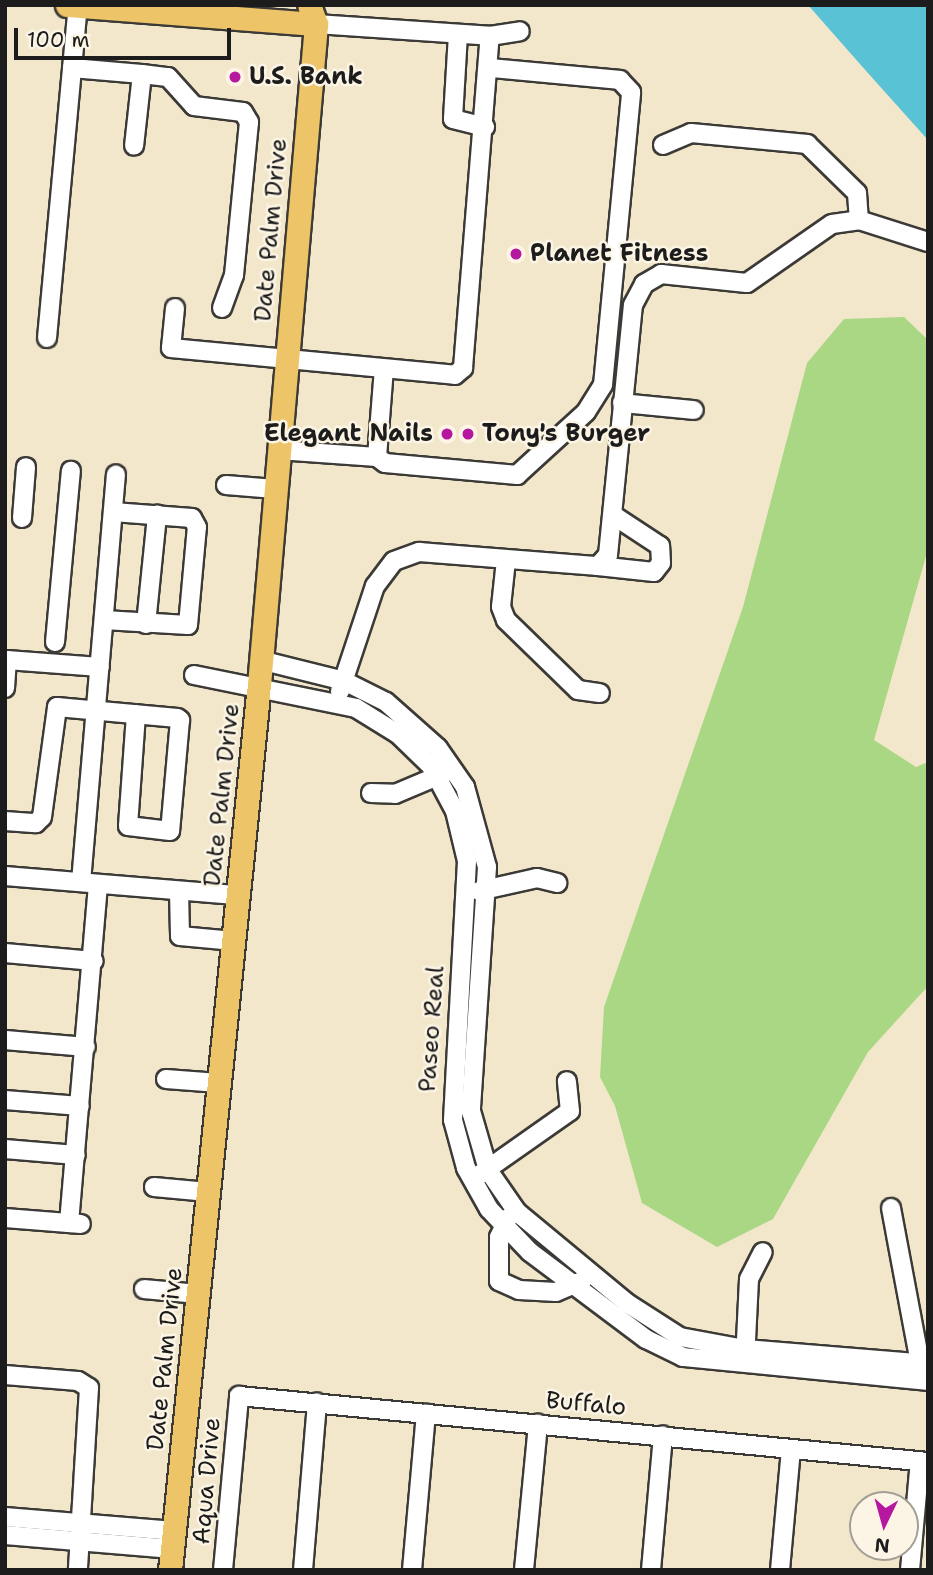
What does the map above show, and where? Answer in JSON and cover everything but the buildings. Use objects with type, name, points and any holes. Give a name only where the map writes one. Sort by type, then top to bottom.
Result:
[{"type":"main road","points":[[68,5],[318,11]]},
{"type":"main road","name":"Date Palm Drive","points":[[172,1550],[259,685],[318,11]]},
{"type":"street","points":[[47,338],[78,6]]},
{"type":"street","points":[[318,11],[458,34],[490,36],[520,31]]},
{"type":"street","points":[[458,34],[453,119],[485,127]]},
{"type":"street","points":[[175,308],[171,348],[286,363],[455,375],[463,368],[491,68],[490,36]]},
{"type":"street","points":[[72,68],[168,77],[194,106],[243,112],[249,122],[234,275],[222,308]]},
{"type":"street","points":[[278,450],[377,457],[385,463],[517,475],[586,412],[603,385],[631,92],[620,80],[491,68]]},
{"type":"street","points":[[134,146],[142,74]]},
{"type":"street","points":[[663,145],[691,133],[807,144],[857,193],[859,220]]},
{"type":"street","points":[[598,566],[608,555],[633,304],[644,284],[661,274],[747,283],[832,223],[859,220],[928,242]]},
{"type":"street","points":[[377,457],[384,369]]},
{"type":"street","points":[[622,403],[694,410]]},
{"type":"street","points":[[22,518],[26,467]]},
{"type":"street","points":[[55,642],[71,471]]},
{"type":"street","points":[[5,1218],[75,1224],[76,1155],[94,961],[89,883],[96,710],[116,475]]},
{"type":"street","points":[[226,485],[275,489]]},
{"type":"street","points":[[104,620],[182,627],[189,620],[197,521],[113,512]]},
{"type":"street","points":[[146,624],[156,515]]},
{"type":"street","points":[[337,700],[375,586],[394,561],[419,552],[654,572],[662,563],[660,546],[612,515]]},
{"type":"street","points":[[506,560],[501,607],[506,620],[578,690],[600,693]]},
{"type":"street","points":[[5,688],[6,660],[100,667]]},
{"type":"street","name":"Paseo Real","points":[[260,660],[344,681],[404,716],[454,768],[481,831],[487,889],[473,1036],[471,1111],[488,1170],[516,1211],[589,1273],[680,1337],[745,1349],[925,1372]]},
{"type":"street","name":"Paseo Real","points":[[194,675],[337,700],[398,734],[437,778],[460,825],[468,893],[454,1035],[453,1120],[472,1180],[502,1225],[576,1287],[664,1349],[744,1368],[925,1372]]},
{"type":"street","points":[[5,821],[36,823],[42,817],[54,709],[96,710],[136,714],[180,720],[166,833],[128,826],[136,714]]},
{"type":"street","points":[[371,793],[395,794],[437,778],[454,768]]},
{"type":"street","points":[[5,876],[238,895]]},
{"type":"street","points":[[468,893],[537,878],[557,883]]},
{"type":"street","points":[[178,891],[180,936],[234,941]]},
{"type":"street","points":[[5,953],[94,961]]},
{"type":"street","points":[[454,1035],[473,1036]]},
{"type":"street","points":[[5,1040],[86,1047]]},
{"type":"street","points":[[166,1079],[219,1083]]},
{"type":"street","points":[[472,1180],[570,1111],[567,1081]]},
{"type":"street","points":[[5,1100],[80,1106]]},
{"type":"street","points":[[5,1149],[76,1155]]},
{"type":"street","points":[[154,1187],[208,1192]]},
{"type":"street","points":[[891,1208],[925,1372]]},
{"type":"street","points":[[516,1211],[502,1225],[499,1280],[519,1290],[576,1287],[589,1273]]},
{"type":"street","points":[[744,1368],[749,1279],[763,1252]]},
{"type":"street","points":[[144,1289],[198,1294]]},
{"type":"street","points":[[5,1375],[78,1381],[89,1388],[92,1403],[78,1570]]},
{"type":"street","name":"Buffalo","points":[[239,1396],[924,1461]]},
{"type":"street","name":"Aqua Drive","points":[[223,1570],[239,1396]]},
{"type":"street","points":[[303,1570],[317,1404]]},
{"type":"street","points":[[412,1570],[426,1414]]},
{"type":"street","points":[[524,1570],[538,1424]]},
{"type":"street","points":[[651,1570],[663,1436]]},
{"type":"street","points":[[780,1570],[791,1448]]},
{"type":"street","points":[[910,1570],[924,1461]]},
{"type":"street","points":[[5,1517],[172,1550]]},
{"type":"street","points":[[5,1535],[82,1533]]},
{"type":"green space","points":[[904,317],[928,340],[928,549],[874,740],[916,767],[928,762],[928,986],[868,1052],[773,1219],[717,1247],[642,1203],[615,1106],[600,1077],[604,1007],[743,607],[807,363],[844,319]]},
{"type":"water","points":[[808,5],[928,5],[928,140],[867,72]]},
{"type":"place","name":"U.S. Bank","points":[[235,77]]},
{"type":"place","name":"Planet Fitness","points":[[516,254]]},
{"type":"place","name":"Elegant Nails","points":[[447,434]]},
{"type":"place","name":"Tony's Burger","points":[[468,434]]}]
